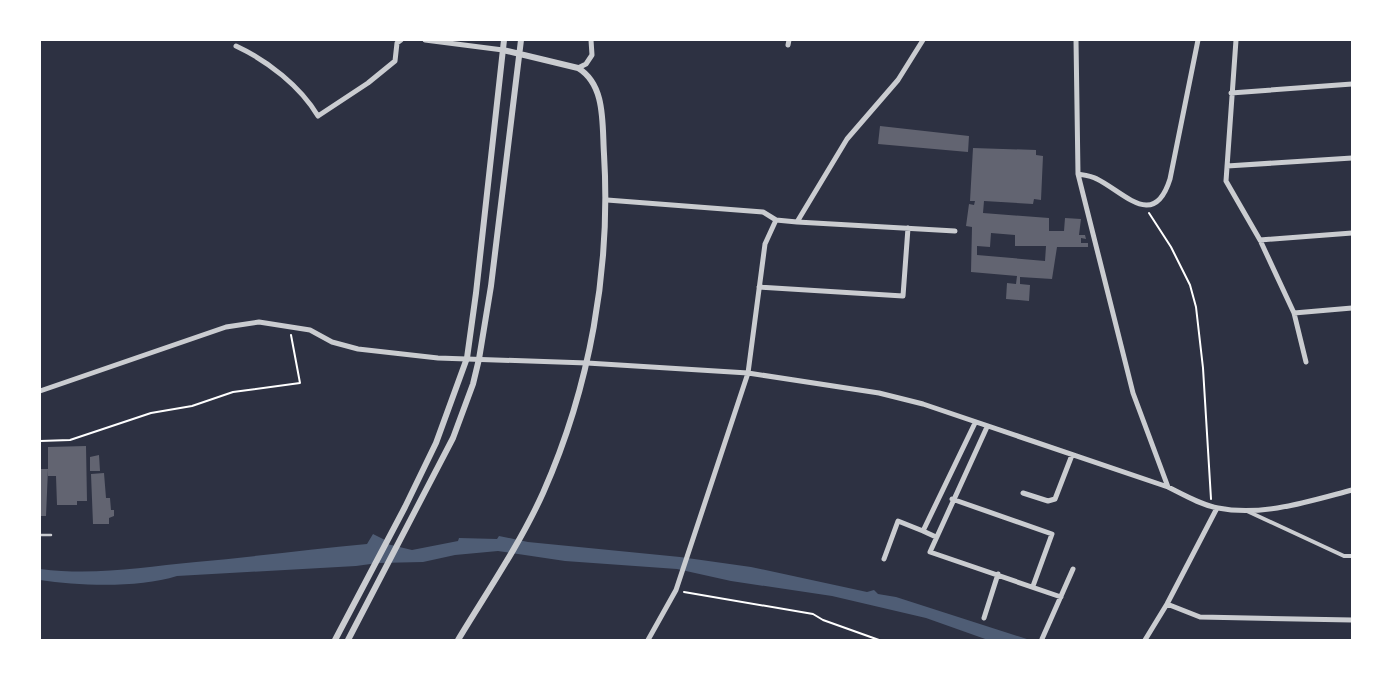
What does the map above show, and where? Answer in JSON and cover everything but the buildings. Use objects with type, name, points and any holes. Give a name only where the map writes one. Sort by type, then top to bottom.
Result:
[{"type":"street","points":[[236,46],[251,53],[302,92],[318,116],[368,83],[395,61],[397,43],[401,40]]},
{"type":"street","points":[[425,40],[503,50],[578,68],[589,75],[597,87],[601,115],[607,200],[598,303],[587,363],[566,436],[542,494],[458,640]]},
{"type":"street","points":[[335,640],[436,443],[467,358],[504,40]]},
{"type":"street","points":[[348,640],[453,438],[480,358],[491,286],[521,40]]},
{"type":"street","points":[[578,68],[586,64],[592,55],[591,40]]},
{"type":"street","points":[[797,222],[847,139],[898,80],[923,40]]},
{"type":"street","points":[[1076,40],[1078,174],[1133,393],[1168,487]]},
{"type":"street","points":[[1078,174],[1096,178],[1134,203],[1151,206],[1166,194],[1198,40]]},
{"type":"street","points":[[1236,40],[1226,182],[1260,240],[1294,313],[1306,362]]},
{"type":"street","points":[[1231,93],[1352,84]]},
{"type":"street","points":[[1227,166],[1352,158]]},
{"type":"street","points":[[607,200],[763,212],[776,220],[797,222],[956,231]]},
{"type":"street","points":[[648,640],[676,590],[748,373],[765,244],[776,220]]},
{"type":"street","points":[[759,287],[903,296],[908,228]]},
{"type":"street","points":[[1260,240],[1352,233]]},
{"type":"street","points":[[1294,313],[1352,308]]},
{"type":"street","points":[[40,392],[226,327],[259,322],[289,325],[310,330],[332,342],[358,349],[438,358],[587,363],[748,373],[878,392],[923,404],[1168,487],[1218,508],[1245,511],[1297,504],[1352,490]]},
{"type":"street","points":[[923,531],[975,423]]},
{"type":"street","points":[[987,427],[952,500],[930,552],[1060,597]]},
{"type":"street","points":[[1023,494],[1048,501],[1055,499],[1072,455]]},
{"type":"street","points":[[952,500],[1052,534],[1032,586]]},
{"type":"street","points":[[1145,640],[1167,604],[1218,508]]},
{"type":"street","points":[[1245,511],[1344,556],[1352,556]]},
{"type":"street","points":[[884,558],[898,521],[936,537]]},
{"type":"street","points":[[1042,639],[1072,569]]},
{"type":"street","points":[[984,618],[998,574]]},
{"type":"street","points":[[1167,604],[1200,617],[1352,620]]},
{"type":"lane","points":[[40,535],[51,536]]},
{"type":"path","points":[[1143,204],[1171,247],[1190,285],[1196,307],[1203,368],[1211,506]]},
{"type":"path","points":[[40,441],[70,440],[151,413],[192,406],[233,392],[300,383],[289,325]]},
{"type":"path","points":[[676,590],[813,614],[823,620],[879,640]]},
{"type":"water","points":[[373,534],[385,540],[387,544],[412,550],[458,541],[459,538],[497,539],[499,536],[528,542],[680,557],[751,567],[867,592],[874,590],[878,594],[896,597],[1030,640],[988,640],[926,618],[832,596],[731,581],[677,569],[565,561],[498,551],[455,555],[423,562],[378,563],[356,566],[177,576],[145,583],[91,585],[40,580],[40,569],[80,572],[99,571],[239,558],[367,544]]}]
